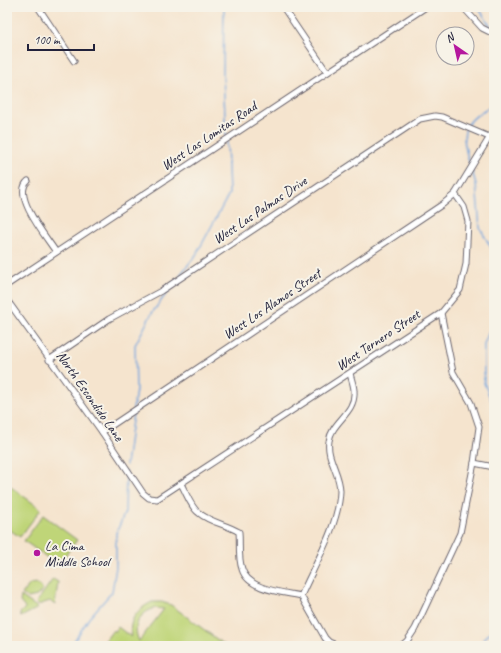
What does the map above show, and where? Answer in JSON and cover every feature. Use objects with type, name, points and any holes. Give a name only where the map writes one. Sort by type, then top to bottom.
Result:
[{"type":"street","points":[[38,7],[74,61]]},
{"type":"street","points":[[284,7],[327,72]]},
{"type":"street","name":"West Las Lomitas Road","points":[[7,285],[426,7]]},
{"type":"street","points":[[463,7],[482,28],[494,34]]},
{"type":"street","name":"West Las Palmas Drive","points":[[49,360],[109,319],[161,290],[420,119],[442,116],[489,137]]},
{"type":"street","points":[[455,194],[494,130]]},
{"type":"street","points":[[489,137],[494,142]]},
{"type":"street","points":[[28,181],[23,187],[22,193],[28,209],[56,252]]},
{"type":"street","name":"West Ternero Street","points":[[157,499],[440,313],[460,290],[466,264],[468,220],[464,207],[455,194]]},
{"type":"street","name":"West Los Alamos Street","points":[[102,432],[443,204],[455,194]]},
{"type":"street","name":"North Escondido Lane","points":[[7,300],[102,432],[142,493],[150,498],[157,499]]},
{"type":"street","points":[[401,646],[407,641],[415,629],[460,532],[474,463],[479,427],[476,416],[453,372],[440,313]]},
{"type":"street","points":[[301,596],[330,529],[337,504],[340,490],[330,456],[328,442],[332,430],[350,411],[354,392],[350,373]]},
{"type":"street","points":[[474,463],[494,467]]},
{"type":"street","points":[[181,484],[198,513],[212,520],[228,525],[239,532],[242,569],[246,578],[257,585],[272,590],[301,596],[324,636],[338,646]]},
{"type":"green space","points":[[7,484],[41,509],[20,537],[7,528]]},
{"type":"green space","points":[[43,515],[77,540],[58,565],[24,541]]},
{"type":"green space","points":[[53,579],[58,582],[55,605],[50,601],[38,605],[36,603]]},
{"type":"green space","points":[[36,583],[43,589],[37,596],[28,598],[22,594],[30,584]]},
{"type":"green space","points":[[21,596],[38,608],[21,617],[20,613],[25,608],[20,602]]},
{"type":"green space","points":[[152,602],[162,602],[171,605],[226,646],[101,646],[113,630],[115,632],[118,627],[131,637],[130,631],[132,620],[142,608]],"holes":[[[155,608],[164,609],[139,641],[136,630],[138,621],[141,617],[149,610]]]},
{"type":"waterway","points":[[224,7],[223,75],[226,137]]},
{"type":"waterway","points":[[478,7],[494,32]]},
{"type":"waterway","points":[[470,165],[464,135],[466,128],[469,122],[494,104]]},
{"type":"waterway","points":[[180,275],[196,255],[229,194],[227,141]]},
{"type":"waterway","points":[[472,171],[476,184],[480,228],[494,253]]},
{"type":"waterway","points":[[133,409],[136,390],[135,345],[152,313],[172,286]]},
{"type":"waterway","points":[[494,320],[484,344],[484,383],[494,407]]},
{"type":"waterway","points":[[126,465],[133,413]]},
{"type":"waterway","points":[[71,646],[89,618],[112,592],[116,567],[116,534],[125,512],[126,471]]},
{"type":"waterway","points":[[481,646],[484,639],[494,628]]},
{"type":"place","name":"La Cima Middle School","points":[[37,553]]}]
